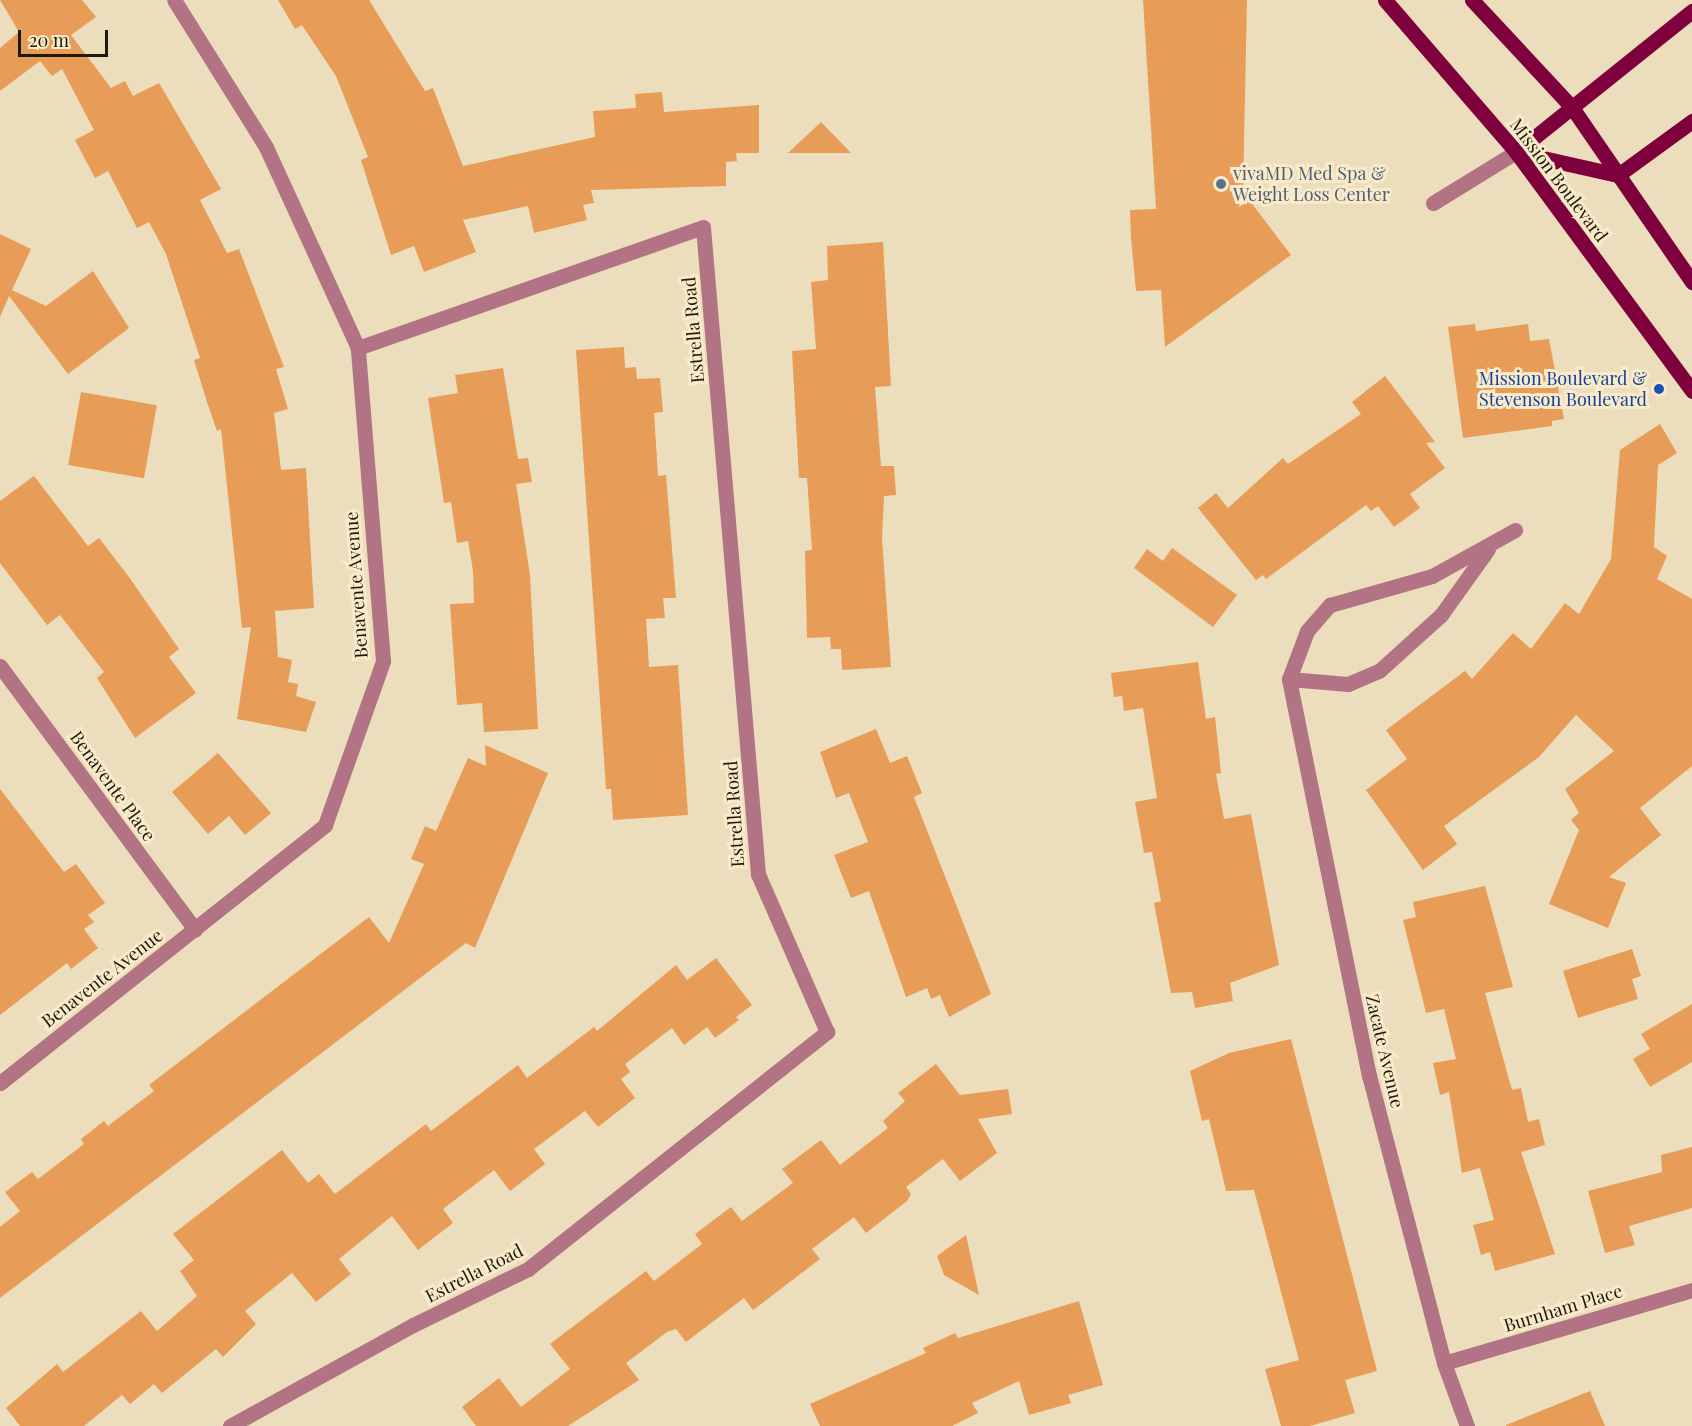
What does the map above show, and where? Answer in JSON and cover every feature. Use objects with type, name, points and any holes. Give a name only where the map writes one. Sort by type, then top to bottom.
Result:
[{"type":"main road","name":"Mission Boulevard","points":[[1385,0],[1516,152],[1692,392]]},
{"type":"main road","points":[[1472,0],[1571,106],[1692,282]]},
{"type":"main road","points":[[1516,152],[1692,11]]},
{"type":"main road","points":[[1516,152],[1618,175],[1692,122]]},
{"type":"street","name":"Benavente Avenue","points":[[0,1083],[325,825],[383,661],[358,348],[266,147],[174,0]]},
{"type":"street","points":[[1433,202],[1516,152]]},
{"type":"street","name":"Estrella Road","points":[[231,1426],[413,1325],[528,1269],[827,1032],[758,874],[703,227],[358,348]]},
{"type":"street","points":[[1488,549],[1442,615],[1379,670],[1348,684],[1289,679],[1306,631],[1330,605],[1432,576],[1488,549],[1515,530]]},
{"type":"street","name":"Benavente Place","points":[[0,666],[195,930]]},
{"type":"street","name":"Zacate Avenue","points":[[1289,679],[1369,1076],[1444,1363],[1467,1426]]},
{"type":"street","name":"Burnham Place","points":[[1444,1363],[1692,1290]]},
{"type":"building","points":[[0,0],[82,0],[96,17],[71,35],[111,88],[125,81],[133,96],[159,83],[221,189],[200,200],[227,253],[239,249],[284,367],[276,369],[288,409],[274,413],[281,470],[306,468],[314,608],[275,611],[278,657],[292,660],[288,682],[298,684],[296,696],[316,702],[306,732],[237,719],[251,627],[242,628],[221,429],[217,431],[207,402],[194,360],[200,358],[166,254],[149,222],[137,228],[108,171],[95,178],[75,140],[94,130],[62,69],[52,76],[40,61],[0,91],[0,48],[19,32]]},
{"type":"building","points":[[278,0],[369,0],[425,91],[433,88],[463,166],[595,137],[593,111],[636,108],[635,94],[662,92],[664,112],[759,105],[759,153],[736,153],[737,161],[726,162],[726,186],[591,190],[594,203],[583,205],[587,220],[534,233],[528,206],[463,220],[476,252],[424,272],[414,246],[391,255],[361,160],[368,157],[336,76],[302,25],[295,29]]},
{"type":"building","points":[[1143,0],[1247,0],[1243,192],[1291,255],[1165,347],[1161,290],[1136,291],[1131,238],[1130,210],[1156,209]]},
{"type":"building","points":[[821,122],[851,153],[788,153]]},
{"type":"building","points":[[0,234],[31,249],[12,290],[46,306],[93,271],[129,328],[68,374],[9,296],[0,317]]},
{"type":"building","points":[[883,242],[891,386],[875,387],[881,466],[894,466],[896,495],[884,496],[882,538],[891,667],[842,670],[841,649],[831,649],[830,637],[807,638],[805,551],[812,550],[807,478],[799,478],[792,351],[816,349],[811,282],[828,280],[827,246]]},
{"type":"building","points":[[1475,324],[1476,331],[1528,324],[1530,341],[1549,339],[1564,419],[1552,421],[1552,426],[1463,438],[1448,327]]},
{"type":"building","points":[[624,347],[625,368],[636,367],[637,379],[660,378],[663,412],[654,413],[658,476],[666,475],[676,598],[663,598],[665,618],[646,619],[649,667],[678,665],[688,815],[613,820],[611,789],[606,789],[576,350]]},
{"type":"building","points":[[503,368],[518,459],[528,458],[532,482],[516,484],[530,575],[538,729],[484,732],[482,703],[457,705],[450,604],[474,603],[473,571],[468,541],[457,543],[451,502],[444,503],[428,398],[458,393],[455,375]]},
{"type":"building","points":[[1385,376],[1435,442],[1426,443],[1445,468],[1410,494],[1420,508],[1394,527],[1378,506],[1371,511],[1366,505],[1266,579],[1263,575],[1256,580],[1198,508],[1216,493],[1228,508],[1283,458],[1288,464],[1361,414],[1352,402]]},
{"type":"building","points":[[81,392],[157,405],[144,478],[68,465]]},
{"type":"building","points":[[1660,424],[1677,453],[1658,465],[1654,547],[1667,556],[1657,579],[1692,599],[1692,766],[1640,808],[1661,835],[1609,877],[1626,883],[1608,928],[1549,904],[1579,830],[1571,820],[1579,813],[1565,789],[1614,751],[1576,715],[1539,757],[1444,826],[1457,844],[1423,870],[1366,790],[1407,759],[1386,730],[1465,671],[1472,679],[1513,633],[1531,649],[1565,603],[1579,614],[1611,559],[1620,450]]},
{"type":"building","points":[[34,476],[88,546],[99,538],[129,577],[179,649],[169,657],[196,693],[135,738],[97,678],[104,672],[60,615],[47,625],[0,563],[0,501]]},
{"type":"building","points":[[1172,548],[1237,595],[1213,627],[1134,568],[1147,549],[1163,561]]},
{"type":"building","points":[[1198,662],[1206,719],[1215,717],[1221,773],[1216,774],[1224,819],[1251,814],[1279,965],[1230,983],[1233,1001],[1195,1008],[1192,992],[1171,993],[1154,903],[1161,901],[1152,852],[1144,853],[1135,802],[1157,798],[1143,708],[1124,711],[1122,696],[1114,697],[1111,673]]},
{"type":"building","points":[[876,729],[890,763],[907,756],[922,793],[914,797],[991,994],[949,1017],[940,995],[931,999],[927,988],[906,997],[869,891],[851,898],[834,855],[868,842],[849,793],[836,798],[820,752]]},
{"type":"building","points":[[485,745],[548,773],[475,948],[466,943],[0,1298],[0,1227],[20,1211],[5,1192],[32,1172],[38,1179],[84,1144],[81,1139],[104,1121],[108,1126],[154,1091],[149,1085],[369,917],[389,943],[424,864],[411,859],[425,826],[436,831],[468,758],[486,766]]},
{"type":"building","points":[[218,753],[271,813],[245,835],[229,816],[208,834],[172,792]]},
{"type":"building","points":[[0,789],[64,872],[76,864],[105,903],[88,915],[94,922],[84,929],[98,948],[71,969],[67,963],[0,1015]]},
{"type":"building","points":[[1485,886],[1513,987],[1485,993],[1512,1090],[1521,1088],[1528,1122],[1539,1119],[1545,1145],[1521,1152],[1555,1254],[1495,1271],[1490,1252],[1481,1255],[1473,1225],[1494,1220],[1480,1168],[1462,1173],[1449,1092],[1440,1095],[1433,1063],[1456,1059],[1444,1009],[1426,1013],[1403,920],[1416,917],[1413,902]]},
{"type":"building","points":[[1632,949],[1641,976],[1632,979],[1638,999],[1578,1018],[1563,971]]},
{"type":"building","points":[[716,958],[752,1005],[736,1017],[739,1020],[715,1038],[707,1027],[684,1045],[672,1028],[625,1064],[630,1072],[621,1079],[635,1098],[598,1127],[585,1111],[534,1149],[545,1164],[510,1191],[494,1170],[443,1209],[453,1223],[418,1250],[392,1216],[339,1259],[351,1274],[316,1302],[292,1273],[245,1311],[256,1324],[223,1357],[216,1349],[162,1393],[154,1384],[130,1404],[122,1395],[84,1426],[20,1426],[6,1408],[57,1364],[63,1372],[141,1311],[157,1331],[197,1296],[180,1271],[194,1260],[173,1234],[282,1150],[308,1183],[319,1174],[335,1194],[426,1124],[431,1131],[518,1065],[527,1078],[594,1027],[597,1031],[676,965],[687,980]]},
{"type":"building","points":[[1692,1004],[1692,1062],[1650,1087],[1633,1059],[1650,1049],[1641,1034]]},
{"type":"building","points":[[1291,1039],[1377,1371],[1345,1380],[1355,1413],[1310,1426],[1281,1426],[1265,1369],[1299,1360],[1254,1190],[1226,1191],[1209,1119],[1202,1121],[1190,1071],[1229,1053]]},
{"type":"building","points":[[936,1064],[960,1095],[1008,1089],[1012,1114],[978,1119],[997,1153],[960,1181],[943,1159],[906,1187],[911,1194],[907,1201],[866,1233],[854,1217],[812,1249],[820,1259],[753,1310],[744,1298],[686,1342],[676,1329],[667,1332],[626,1363],[639,1380],[568,1426],[476,1426],[462,1407],[499,1378],[521,1407],[570,1369],[550,1344],[646,1271],[654,1281],[702,1244],[695,1234],[731,1207],[742,1221],[793,1183],[782,1169],[821,1140],[840,1165],[888,1128],[883,1121],[905,1101],[898,1093]]},
{"type":"building","points":[[1692,1147],[1692,1208],[1629,1226],[1635,1245],[1605,1253],[1588,1191],[1662,1172],[1661,1155]]},
{"type":"building","points":[[966,1235],[979,1295],[944,1275],[937,1256]]},
{"type":"building","points":[[1079,1301],[1103,1385],[1068,1395],[1071,1403],[1029,1415],[1019,1381],[972,1403],[978,1413],[952,1426],[820,1426],[810,1404],[926,1353],[923,1348],[955,1333],[958,1338]]},
{"type":"building","points":[[1590,1391],[1605,1426],[1506,1426],[1506,1425]]},
{"type":"place","name":"vivaMD Med Spa & Weight Loss Center","points":[[1221,184]]},
{"type":"place","name":"Mission Boulevard & Stevenson Boulevard","points":[[1659,389]]}]
